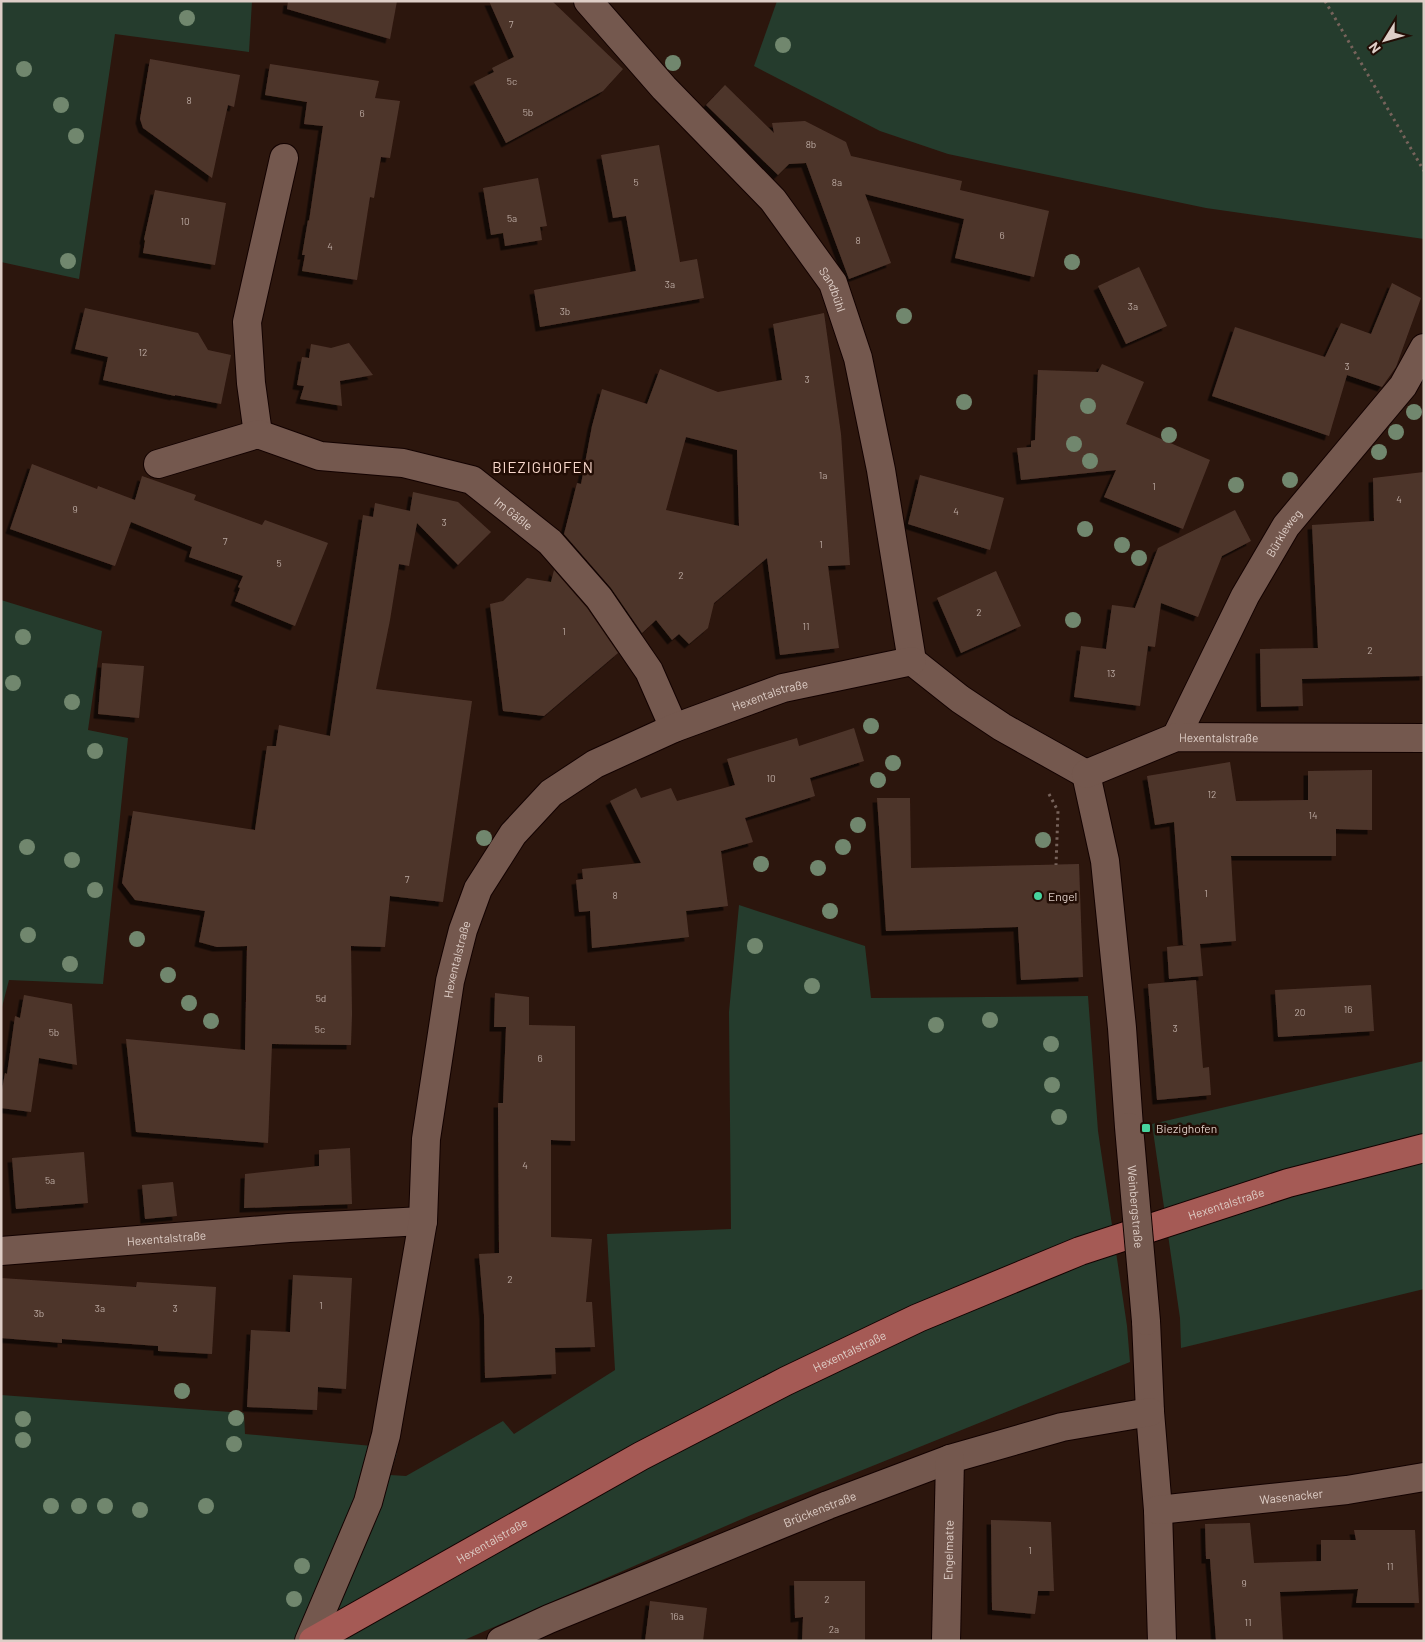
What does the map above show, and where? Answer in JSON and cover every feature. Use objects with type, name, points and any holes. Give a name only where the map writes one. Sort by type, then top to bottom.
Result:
[{"type":"main road","name":"Hexentalstraße","points":[[313,1641],[641,1456],[786,1381],[918,1318],[1080,1251],[1288,1183],[1424,1148]]},
{"type":"street","name":"Sandbühl","points":[[588,1],[664,88],[773,200],[833,282],[860,368],[881,470],[912,661]]},
{"type":"street","points":[[158,464],[258,434],[251,383],[247,322],[284,158]]},
{"type":"street","name":"Bürkleweg","points":[[1176,737],[1245,596],[1286,526],[1403,386],[1424,348]]},
{"type":"street","name":"Im Gäßle","points":[[258,434],[320,456],[403,464],[472,480],[550,542],[600,598],[649,671],[674,728]]},
{"type":"street","name":"Hexentalstraße","points":[[309,1641],[368,1502],[386,1435],[423,1221],[426,1139],[450,981],[462,930],[478,889],[513,834],[551,793],[595,764],[674,728],[783,688],[912,661]]},
{"type":"street","points":[[912,661],[960,699],[1002,727],[1086,774]]},
{"type":"street","name":"Hexentalstraße","points":[[1086,774],[1176,737],[1424,738]]},
{"type":"street","name":"Weinbergstraße","points":[[1086,774],[1105,861],[1122,1028],[1146,1322],[1150,1412],[1158,1510],[1162,1641]]},
{"type":"street","name":"Hexentalstraße","points":[[1,1251],[289,1228],[423,1221]]},
{"type":"street","name":"Brückenstraße","points":[[501,1641],[552,1630],[828,1504],[950,1459],[1062,1427],[1150,1412]]},
{"type":"street","name":"Engelmatte","points":[[946,1641],[950,1459]]},
{"type":"street","name":"Wasenacker","points":[[1158,1510],[1347,1490],[1424,1477]]},
{"type":"path","points":[[1325,1],[1424,171]]},
{"type":"path","points":[[1044,790],[1051,795],[1058,811],[1056,865]]},
{"type":"green space","points":[[1,1],[252,1],[249,52],[115,34],[79,279],[1,262]]},
{"type":"green space","points":[[777,1],[1424,1],[1424,239],[1206,208],[948,154],[880,131],[754,66]]},
{"type":"green space","points":[[1,600],[102,631],[88,730],[128,738],[103,984],[9,980],[1,1011]]},
{"type":"green space","points":[[739,905],[865,946],[871,998],[1088,996],[1098,1131],[1127,1326],[1130,1362],[751,1515],[462,1641],[1,1641],[1,1395],[244,1413],[245,1434],[372,1446],[397,1453],[390,1475],[406,1476],[503,1421],[514,1434],[615,1370],[607,1234],[731,1229],[729,1012]]},
{"type":"green space","points":[[1424,1061],[1424,1289],[1181,1348],[1180,1318],[1152,1124]]},
{"type":"building","points":[[288,1],[397,1],[390,39],[287,9]]},
{"type":"building","points":[[489,1],[552,1],[623,69],[603,91],[506,143],[474,82],[494,72],[492,68],[514,57]]},
{"type":"building","points":[[150,59],[240,75],[234,107],[228,105],[212,178],[143,128],[140,119]]},
{"type":"building","points":[[270,64],[379,81],[375,98],[400,101],[390,158],[381,157],[374,198],[370,197],[357,280],[302,271],[305,255],[302,255],[323,126],[304,124],[307,102],[265,95]]},
{"type":"building","points":[[725,85],[774,133],[772,123],[805,121],[846,142],[851,156],[962,181],[960,190],[1049,211],[1034,277],[955,258],[964,219],[865,194],[891,263],[849,279],[806,163],[789,164],[778,175],[706,105]]},
{"type":"building","points":[[659,145],[680,262],[697,259],[704,298],[540,327],[534,290],[636,271],[626,216],[613,218],[601,155]]},
{"type":"building","points":[[538,178],[547,226],[540,227],[542,240],[505,246],[503,233],[491,235],[483,188]]},
{"type":"building","points":[[155,190],[226,203],[215,265],[143,253],[144,239]]},
{"type":"building","points":[[1139,267],[1167,326],[1126,344],[1098,286]]},
{"type":"building","points":[[1392,283],[1421,298],[1396,367],[1382,387],[1347,375],[1329,436],[1212,396],[1235,327],[1325,357],[1341,323],[1371,334]]},
{"type":"building","points":[[85,308],[198,333],[208,350],[231,355],[221,404],[103,380],[108,357],[75,349]]},
{"type":"building","points":[[824,313],[841,434],[850,565],[828,566],[839,648],[780,655],[767,558],[714,603],[708,628],[689,644],[679,634],[672,640],[656,620],[642,633],[611,588],[564,534],[577,483],[581,484],[592,426],[602,389],[647,404],[660,369],[718,392],[782,380],[773,324]],"holes":[[[686,437],[737,450],[739,526],[666,510]]]},
{"type":"building","points":[[349,343],[373,375],[340,381],[342,406],[300,399],[304,386],[297,385],[302,357],[309,358],[311,344],[331,348]]},
{"type":"building","points":[[1102,364],[1144,382],[1126,424],[1210,460],[1183,529],[1104,497],[1116,470],[1021,480],[1017,448],[1031,447],[1031,441],[1035,440],[1038,370],[1098,372]]},
{"type":"building","points":[[32,464],[97,489],[98,486],[135,500],[142,476],[196,495],[194,500],[262,525],[265,520],[328,543],[295,626],[235,601],[243,576],[189,557],[192,547],[131,522],[115,566],[10,529]]},
{"type":"building","points":[[1424,472],[1424,676],[1302,679],[1303,706],[1261,707],[1260,649],[1318,648],[1312,525],[1374,521],[1373,478]]},
{"type":"building","points":[[920,475],[1004,498],[990,550],[908,524]]},
{"type":"building","points":[[413,492],[458,502],[491,532],[458,565],[417,523],[409,566],[399,564],[376,689],[472,701],[443,902],[390,896],[385,947],[351,946],[351,1045],[272,1044],[268,1143],[136,1132],[126,1039],[245,1050],[247,946],[217,947],[199,942],[205,911],[135,900],[122,883],[133,811],[255,830],[267,746],[276,746],[279,725],[330,736],[363,515],[373,517],[375,503],[410,511]]},
{"type":"building","points":[[1235,510],[1251,541],[1222,556],[1198,617],[1161,603],[1155,647],[1148,646],[1140,706],[1074,697],[1081,646],[1106,649],[1112,605],[1135,608],[1158,548]]},
{"type":"building","points":[[554,570],[587,608],[618,653],[544,716],[503,711],[490,604],[503,601],[527,578],[551,582]]},
{"type":"building","points":[[996,571],[1021,626],[961,653],[937,598]]},
{"type":"building","points":[[102,663],[144,666],[139,718],[98,714]]},
{"type":"building","points":[[854,728],[864,761],[810,778],[815,796],[745,818],[753,842],[721,851],[728,906],[686,911],[689,937],[592,948],[590,911],[579,912],[576,880],[583,879],[582,869],[641,863],[610,801],[636,788],[641,798],[671,788],[677,801],[735,785],[727,759],[797,738],[799,746]]},
{"type":"building","points":[[1230,762],[1236,801],[1308,800],[1308,771],[1372,770],[1372,830],[1336,829],[1336,856],[1231,856],[1236,941],[1200,944],[1203,976],[1169,979],[1167,947],[1187,945],[1183,945],[1174,822],[1155,825],[1147,776]]},
{"type":"building","points":[[877,798],[910,798],[911,868],[1079,864],[1083,977],[1021,980],[1018,927],[886,931]]},
{"type":"building","points":[[1196,980],[1203,1068],[1209,1067],[1211,1095],[1157,1100],[1148,984]]},
{"type":"building","points":[[1371,985],[1374,1031],[1278,1037],[1275,990]]},
{"type":"building","points":[[495,993],[529,997],[529,1025],[575,1026],[575,1141],[551,1140],[551,1237],[592,1239],[586,1302],[592,1302],[595,1347],[555,1348],[556,1374],[485,1378],[484,1315],[479,1254],[499,1253],[498,1103],[503,1103],[506,1027],[494,1027]]},
{"type":"building","points":[[24,995],[72,1004],[77,1065],[39,1058],[31,1112],[1,1108],[1,1095],[5,1073],[7,1074],[15,1016],[20,1018]]},
{"type":"building","points":[[350,1148],[352,1204],[244,1208],[245,1174],[319,1166],[319,1150]]},
{"type":"building","points":[[84,1152],[88,1203],[16,1209],[12,1158]]},
{"type":"building","points":[[173,1182],[177,1216],[145,1219],[142,1185]]},
{"type":"building","points":[[293,1275],[352,1278],[346,1389],[318,1387],[317,1410],[247,1407],[251,1330],[290,1332]]},
{"type":"building","points":[[1,1278],[136,1287],[137,1282],[216,1287],[212,1354],[158,1351],[158,1346],[62,1339],[62,1343],[1,1338]]},
{"type":"building","points":[[991,1520],[1051,1522],[1054,1591],[1038,1591],[1035,1614],[992,1610]]},
{"type":"building","points":[[1250,1523],[1254,1563],[1321,1561],[1321,1540],[1356,1540],[1354,1530],[1415,1530],[1419,1603],[1356,1603],[1358,1589],[1280,1592],[1283,1641],[1216,1641],[1210,1559],[1206,1559],[1205,1524]]},
{"type":"building","points":[[794,1581],[865,1581],[865,1641],[802,1641],[803,1617],[795,1618]]},
{"type":"building","points":[[650,1601],[707,1608],[703,1641],[645,1641]]},
{"type":"place","name":"Engel","points":[[1038,896]]},
{"type":"place","name":"Biezighofen","points":[[1146,1128]]},
{"type":"district","name":"BIEZIGHOFEN","points":[[543,467]]}]
